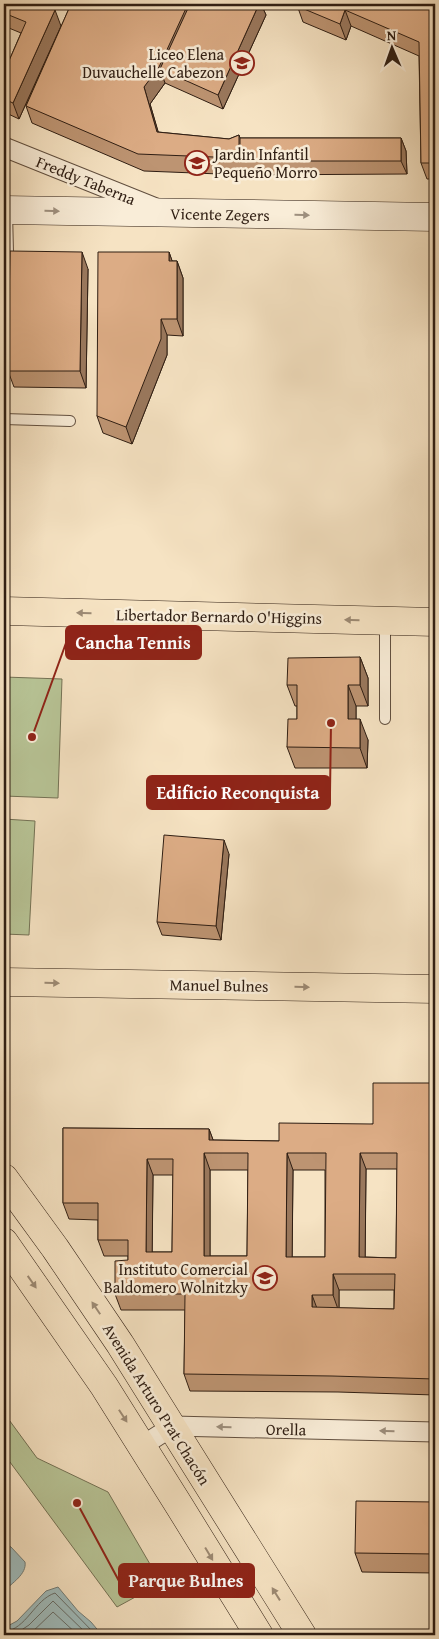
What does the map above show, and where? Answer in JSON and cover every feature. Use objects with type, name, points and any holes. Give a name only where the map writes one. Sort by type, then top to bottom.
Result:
[{"type":"main road","name":"Libertador Bernardo O'Higgins","points":[[4,611],[435,622]]},
{"type":"main road","name":"Manuel Bulnes","points":[[4,982],[435,989]]},
{"type":"main road","name":"Avenida Arturo Prat Chacón","points":[[4,1178],[88,1296],[173,1426],[302,1635]]},
{"type":"main road","points":[[4,1242],[66,1329],[142,1446],[259,1635]]},
{"type":"street","name":"Freddy Taberna","points":[[4,147],[169,213]]},
{"type":"street","name":"Vicente Zegers","points":[[5,210],[435,217]]},
{"type":"street","name":"Orella","points":[[173,1426],[435,1432]]},
{"type":"street","points":[[142,1446],[173,1426]]},
{"type":"lane","points":[[4,354],[8,253],[5,210]]},
{"type":"lane","points":[[4,419],[70,421]]},
{"type":"lane","points":[[385,621],[385,719]]},
{"type":"green space","points":[[4,677],[62,679],[58,798],[4,796]]},
{"type":"green space","points":[[4,819],[35,821],[29,935],[4,934]]},
{"type":"green space","points":[[4,1413],[37,1458],[108,1492],[161,1583],[117,1607],[4,1454]]},
{"type":"water","points":[[4,1543],[11,1547],[25,1562],[25,1566],[18,1578],[4,1591]]},
{"type":"water","points":[[58,1587],[102,1635],[4,1635],[4,1628],[17,1621],[46,1591]]},
{"type":"building","points":[[4,4],[42,4],[55,10],[13,103],[4,99],[4,70],[26,22],[4,13]]},
{"type":"building","points":[[71,4],[188,4],[159,67],[144,87],[157,132],[229,139],[239,135],[239,158],[138,154],[26,106]]},
{"type":"building","points":[[190,4],[259,4],[218,95],[160,69]]},
{"type":"building","points":[[297,4],[435,4],[435,163],[421,163],[419,42],[345,10],[340,24],[297,6]]},
{"type":"building","points":[[240,138],[401,138],[401,161],[240,161]]},
{"type":"building","points":[[10,251],[82,252],[80,371],[8,371]]},
{"type":"building","points":[[98,252],[169,252],[169,261],[177,261],[177,319],[161,319],[161,339],[126,427],[97,416]]},
{"type":"building","points":[[360,657],[360,685],[348,685],[348,719],[360,719],[360,748],[287,747],[288,719],[297,719],[297,685],[287,685],[288,658]]},
{"type":"building","points":[[164,835],[224,840],[216,926],[157,922]]},
{"type":"building","name":"Instituto Comercial Baldomero Wolnitzky","points":[[373,1083],[435,1083],[432,1309],[435,1379],[184,1374],[185,1294],[115,1294],[115,1261],[128,1260],[128,1240],[98,1240],[98,1203],[63,1203],[63,1128],[209,1129],[209,1140],[279,1141],[279,1123],[373,1124]],"holes":[[[204,1153],[248,1153],[247,1256],[204,1256]],[[287,1153],[326,1153],[325,1257],[286,1257]],[[360,1153],[397,1153],[396,1258],[359,1257]],[[147,1159],[173,1159],[172,1252],[146,1252]],[[333,1274],[395,1274],[394,1309],[312,1307],[312,1295],[333,1295]]]},
{"type":"building","points":[[356,1501],[435,1502],[435,1554],[355,1553]]},
{"type":"place","name":"Liceo Elena Duvauchelle Cabezon","points":[[242,63]]},
{"type":"place","name":"Jardin Infantil Pequeño Morro","points":[[197,163]]},
{"type":"place","name":"Edificio Reconquista","points":[[331,723]]},
{"type":"place","name":"Cancha Tennis","points":[[32,737]]},
{"type":"place","name":"Instituto Comercial Baldomero Wolnitzky","points":[[265,1278]]},
{"type":"place","name":"Parque Bulnes","points":[[77,1503]]}]
